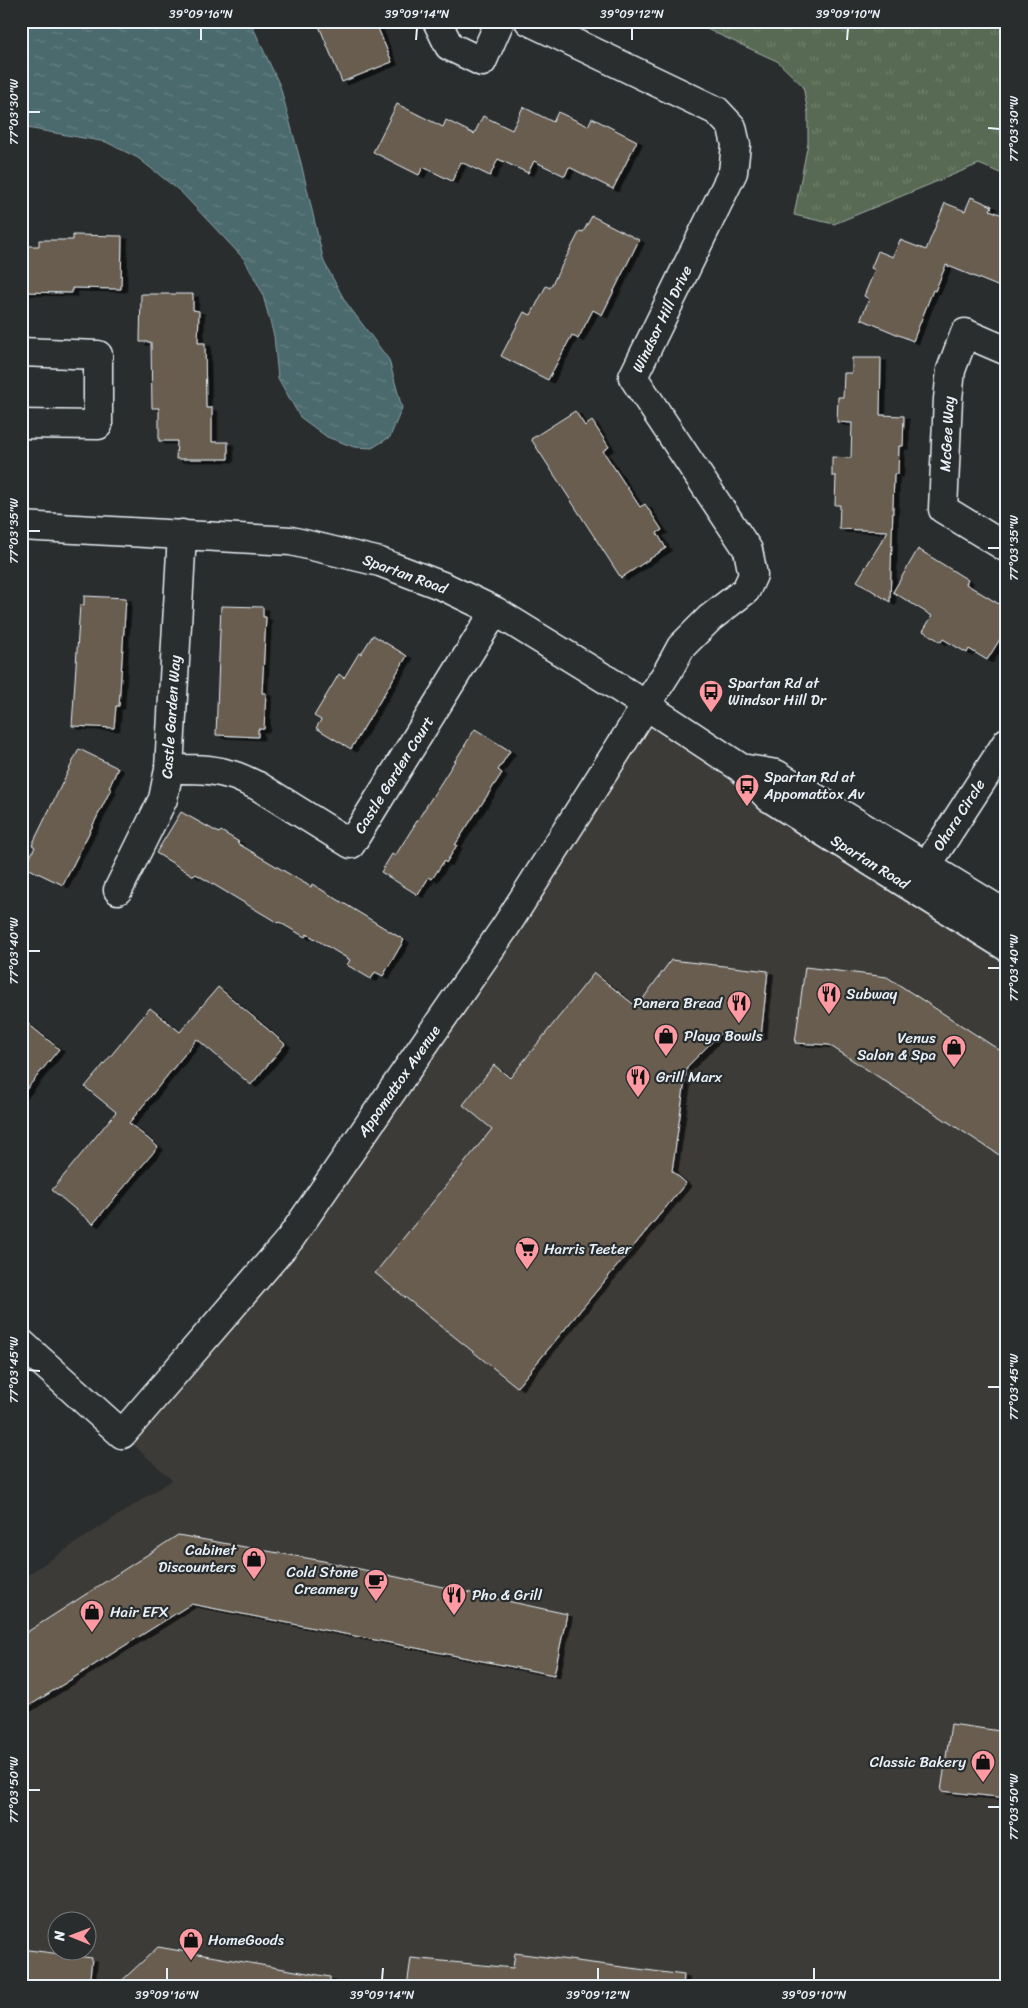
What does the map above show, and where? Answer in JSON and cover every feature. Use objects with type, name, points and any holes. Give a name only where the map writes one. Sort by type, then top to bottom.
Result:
[{"type":"street","points":[[437,21],[449,46],[482,62],[500,21]]},
{"type":"street","name":"Windsor Hill Drive","points":[[528,21],[717,111],[732,127],[736,145],[733,172],[633,377],[748,550],[753,575],[746,590],[710,618],[681,647],[646,705]]},
{"type":"street","name":"McGee Way","points":[[1007,351],[965,333],[952,370],[948,399],[943,509],[1007,548]]},
{"type":"street","points":[[21,352],[98,355],[98,425],[21,424]]},
{"type":"street","name":"Spartan Road","points":[[21,526],[291,541],[380,562],[445,587],[495,611],[646,705],[741,768],[776,774],[919,878],[1007,947]]},
{"type":"street","name":"Castle Garden Way","points":[[118,890],[163,799],[169,769],[182,534]]},
{"type":"street","name":"Castle Garden Court","points":[[169,769],[228,773],[241,778],[258,786],[351,844],[495,611]]},
{"type":"street","name":"Appomattox Avenue","points":[[21,1343],[122,1434],[290,1239],[506,926],[646,705]]},
{"type":"street","name":"Ohara Circle","points":[[919,878],[1007,742]]},
{"type":"street","name":"Spartan Road","points":[[919,878],[1007,914]]},
{"type":"shaded area","points":[[646,705],[741,768],[1007,930],[1007,1987],[21,1987],[21,1579],[172,1480],[122,1434],[290,1239]]},
{"type":"green space","points":[[689,21],[1007,21],[1007,176],[979,164],[834,224],[794,215],[808,143],[808,113],[803,86],[777,61]]},
{"type":"water","points":[[21,21],[250,21],[280,86],[301,163],[324,262],[345,301],[389,360],[402,408],[390,437],[372,448],[354,447],[327,437],[300,417],[278,378],[274,336],[262,292],[244,259],[181,192],[138,158],[106,142],[21,127]]},
{"type":"building","points":[[317,21],[375,21],[392,62],[342,82]]},
{"type":"building","points":[[397,104],[443,127],[446,120],[474,134],[483,116],[512,130],[523,107],[553,122],[558,112],[588,126],[592,118],[637,141],[613,189],[569,167],[565,176],[534,161],[528,173],[498,159],[490,176],[461,162],[452,181],[423,167],[419,175],[373,152]]},
{"type":"building","points":[[971,197],[992,206],[990,210],[1007,217],[1007,290],[946,265],[935,291],[933,290],[913,341],[861,319],[869,299],[864,296],[875,270],[871,268],[878,251],[893,257],[900,240],[926,250],[945,203],[965,211]]},
{"type":"building","points":[[592,216],[639,240],[602,315],[593,310],[578,339],[572,335],[548,380],[501,356],[524,312],[531,315],[546,286],[550,288],[580,231],[583,232]]},
{"type":"building","points":[[73,235],[122,236],[121,289],[72,288],[72,293],[21,292],[21,246],[39,246],[39,240],[73,240]]},
{"type":"building","points":[[141,294],[193,294],[193,310],[199,311],[198,343],[205,343],[206,408],[212,408],[212,442],[228,442],[228,459],[176,459],[177,441],[159,441],[159,408],[152,408],[151,342],[140,342]]},
{"type":"building","points":[[852,358],[881,358],[880,415],[904,416],[903,446],[899,446],[898,474],[894,474],[890,602],[857,581],[888,531],[839,529],[840,505],[835,505],[836,476],[832,476],[832,457],[851,458],[852,423],[837,422],[838,397],[843,397],[844,373],[852,373]]},
{"type":"building","points":[[575,411],[585,426],[592,421],[609,447],[603,451],[640,507],[645,504],[662,530],[657,533],[666,548],[621,578],[531,439]]},
{"type":"building","points":[[918,549],[968,580],[966,584],[1007,609],[1007,628],[987,660],[969,649],[967,653],[943,639],[941,642],[923,631],[932,616],[893,592]]},
{"type":"building","points":[[84,596],[126,598],[119,706],[116,706],[114,728],[72,726],[80,605],[84,605]]},
{"type":"building","points":[[221,606],[263,607],[263,617],[266,617],[262,693],[266,693],[264,729],[258,729],[258,737],[216,735]]},
{"type":"building","points":[[373,635],[407,656],[351,749],[316,728],[321,720],[314,716],[339,674],[344,678],[359,653],[361,654]]},
{"type":"building","points":[[475,729],[510,751],[498,770],[502,773],[455,845],[457,845],[446,863],[444,861],[432,879],[429,877],[418,895],[381,872],[392,854],[395,856]]},
{"type":"building","points":[[79,749],[118,768],[109,788],[111,789],[63,885],[25,867],[35,847],[32,845]]},
{"type":"building","points":[[181,812],[219,833],[221,831],[239,842],[237,843],[311,887],[312,884],[404,940],[383,976],[375,972],[371,979],[347,965],[350,960],[307,934],[305,937],[278,923],[196,874],[194,876],[156,853]]},
{"type":"building","points":[[671,960],[768,971],[761,1037],[722,1032],[687,1067],[672,1171],[686,1183],[517,1387],[375,1273],[492,1129],[463,1105],[494,1065],[510,1078],[594,973],[637,1007]]},
{"type":"building","points":[[805,967],[887,977],[1007,1055],[1007,1160],[829,1045],[795,1043]]},
{"type":"building","points":[[218,987],[285,1044],[251,1085],[197,1039],[129,1123],[158,1147],[93,1224],[52,1190],[116,1112],[85,1087],[150,1008],[180,1032]]},
{"type":"building","points":[[21,1018],[59,1049],[21,1096]]},
{"type":"building","points":[[178,1535],[323,1561],[567,1614],[554,1675],[191,1604],[21,1711],[21,1636]]},
{"type":"building","points":[[951,1724],[1007,1732],[1007,1798],[941,1791]]},
{"type":"building","name":"HomeGoods","points":[[158,1947],[330,1977],[330,1987],[115,1987]]},
{"type":"building","points":[[21,1949],[48,1952],[48,1960],[92,1960],[89,1987],[21,1987]]},
{"type":"building","points":[[515,1953],[684,1975],[683,1987],[407,1987],[411,1958],[513,1968]]},
{"type":"place","name":"Spartan Rd at Windsor Hill Dr","points":[[711,713]]},
{"type":"place","name":"Spartan Rd at Appomattox Av","points":[[747,807]]},
{"type":"place","name":"Subway","points":[[829,1015]]},
{"type":"place","name":"Panera Bread","points":[[739,1024]]},
{"type":"place","name":"Playa Bowls","points":[[666,1057]]},
{"type":"place","name":"Venus Salon & Spa","points":[[954,1068]]},
{"type":"place","name":"Grill Marx","points":[[638,1098]]},
{"type":"place","name":"Harris Teeter","points":[[527,1270]]},
{"type":"place","name":"Cabinet Discounters","points":[[254,1580]]},
{"type":"place","name":"Cold Stone Creamery","points":[[376,1602]]},
{"type":"place","name":"Pho & Grill","points":[[454,1616]]},
{"type":"place","name":"Hair EFX","points":[[92,1633]]},
{"type":"place","name":"Classic Bakery","points":[[983,1783]]},
{"type":"place","name":"HomeGoods","points":[[191,1961]]}]
